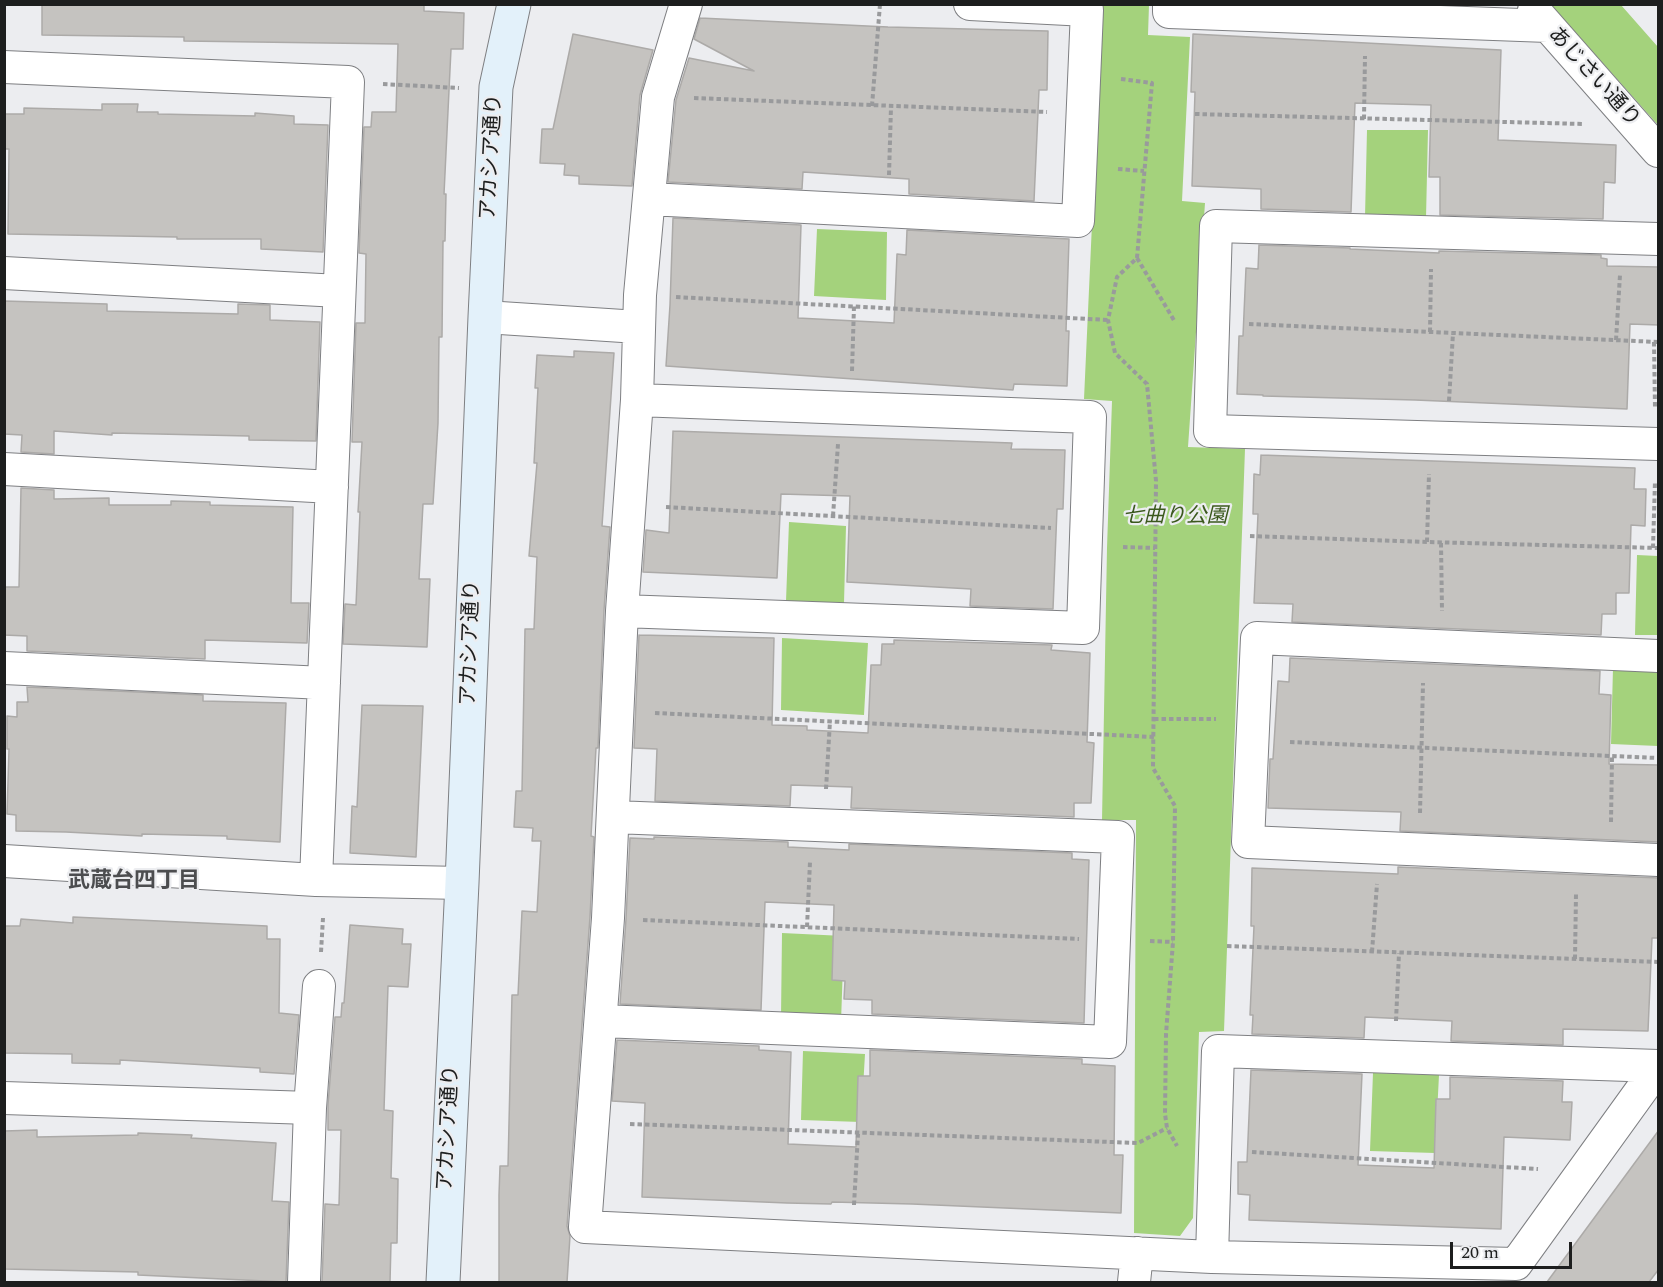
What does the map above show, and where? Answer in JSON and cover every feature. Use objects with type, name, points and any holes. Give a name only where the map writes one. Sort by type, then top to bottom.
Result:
[{"type":"street","name":"アカシア通り","points":[[443,1282],[496,87],[514,4]]},
{"type":"street","points":[[686,4],[658,97],[640,295],[637,400],[622,611],[614,817],[602,1022],[585,1227],[852,1240],[1136,1268],[1212,1257],[1516,1264],[1659,1066]]},
{"type":"street","points":[[649,199],[1078,220],[1087,10],[970,4]]},
{"type":"street","points":[[1169,4],[1169,12],[1366,20],[1538,15]]},
{"type":"street","name":"あじさい通り","points":[[1538,15],[1659,151]]},
{"type":"street","points":[[4,67],[348,82],[324,683],[321,881]]},
{"type":"street","points":[[1657,444],[1210,431],[1215,226],[1659,239]]},
{"type":"street","points":[[4,273],[339,291]]},
{"type":"street","points":[[484,317],[638,327]]},
{"type":"street","points":[[622,611],[1083,628],[1090,417],[637,400]]},
{"type":"street","points":[[4,470],[332,487]]},
{"type":"street","points":[[1659,656],[1257,638],[1248,842],[1659,860]]},
{"type":"street","points":[[4,668],[324,683]]},
{"type":"street","points":[[602,1022],[1110,1042],[1118,837],[614,817]]},
{"type":"street","points":[[4,861],[321,881],[462,883]]},
{"type":"street","points":[[304,1282],[309,1108],[319,986]]},
{"type":"street","points":[[1212,1257],[1218,1051],[1659,1066]]},
{"type":"street","points":[[4,1098],[309,1108]]},
{"type":"path","points":[[872,106],[880,4]]},
{"type":"path","points":[[1364,119],[1366,20]]},
{"type":"path","points":[[1113,78],[1152,83],[1137,258],[1117,277],[1108,320],[1115,353],[1147,384],[1156,481],[1154,768],[1175,806],[1173,942],[1166,1034],[1165,1114],[1167,1128],[1189,1167],[1214,1187]]},
{"type":"path","points":[[348,82],[466,88]]},
{"type":"path","points":[[658,97],[1082,114]]},
{"type":"path","points":[[888,211],[891,107]]},
{"type":"path","points":[[1194,114],[1635,125]]},
{"type":"path","points":[[1430,332],[1433,233]]},
{"type":"path","points":[[1616,340],[1622,238]]},
{"type":"path","points":[[640,295],[1108,320]]},
{"type":"path","points":[[833,516],[846,408],[854,306]]},
{"type":"path","points":[[1213,322],[1657,342],[1656,548],[1250,536]]},
{"type":"path","points":[[1427,542],[1452,333]]},
{"type":"path","points":[[629,506],[1086,530]]},
{"type":"path","points":[[1420,850],[1422,748],[1434,646],[1441,543]]},
{"type":"path","points":[[618,711],[1154,737]]},
{"type":"path","points":[[1154,719],[1422,748],[1659,758]]},
{"type":"path","points":[[807,927],[830,721]]},
{"type":"path","points":[[1611,858],[1612,757]]},
{"type":"path","points":[[1372,952],[1380,848]]},
{"type":"path","points":[[1575,959],[1576,857]]},
{"type":"path","points":[[319,986],[321,881]]},
{"type":"path","points":[[608,918],[1114,940]]},
{"type":"path","points":[[1227,946],[1659,962]]},
{"type":"path","points":[[1395,1057],[1399,953]]},
{"type":"path","points":[[594,1123],[1138,1143],[1167,1128]]},
{"type":"path","points":[[852,1240],[858,1134]]},
{"type":"path","points":[[1215,1150],[1583,1172]]},
{"type":"green space","name":"七曲り公園","points":[[1102,5],[1149,5],[1148,35],[1190,37],[1182,201],[1205,203],[1188,447],[1245,449],[1224,1031],[1199,1032],[1193,1218],[1180,1236],[1134,1233],[1136,820],[1102,820],[1112,401],[1084,399]]},
{"type":"green space","points":[[1551,5],[1621,5],[1658,47],[1658,125]]},
{"type":"green space","points":[[1367,130],[1428,130],[1426,218],[1365,217]]},
{"type":"green space","points":[[817,229],[887,232],[886,300],[814,296]]},
{"type":"green space","points":[[789,522],[846,526],[844,603],[786,601]]},
{"type":"green space","points":[[1637,555],[1658,556],[1658,635],[1635,635]]},
{"type":"green space","points":[[782,638],[868,643],[864,715],[781,710]]},
{"type":"green space","points":[[1613,668],[1658,669],[1658,746],[1611,744]]},
{"type":"green space","points":[[782,933],[844,936],[841,1022],[781,1017]]},
{"type":"green space","points":[[803,1051],[865,1054],[861,1122],[801,1120]]},
{"type":"green space","points":[[1373,1073],[1439,1075],[1435,1153],[1370,1151]]},
{"type":"building","points":[[42,4],[424,4],[424,11],[464,13],[463,49],[451,49],[444,194],[446,194],[442,337],[439,337],[438,423],[433,504],[423,504],[419,579],[430,579],[427,647],[343,644],[345,604],[356,605],[360,512],[358,512],[362,442],[352,442],[356,323],[365,323],[366,254],[359,253],[364,127],[371,127],[372,112],[396,112],[398,44],[184,41],[184,37],[42,35]]},
{"type":"building","points":[[700,18],[888,27],[1048,31],[1047,90],[1039,90],[1034,201],[909,194],[909,179],[803,172],[802,189],[668,182],[676,100],[689,58],[754,71],[694,39]]},
{"type":"building","points":[[573,34],[653,50],[640,95],[632,186],[579,184],[579,176],[564,175],[565,164],[540,163],[542,129],[553,129]]},
{"type":"building","points":[[1193,34],[1501,50],[1498,140],[1616,145],[1615,183],[1604,182],[1603,219],[1440,215],[1440,177],[1429,177],[1431,105],[1355,103],[1351,212],[1261,209],[1261,189],[1192,186],[1195,92],[1191,92]]},
{"type":"building","points":[[102,104],[138,104],[137,112],[158,112],[158,114],[255,116],[255,113],[294,116],[294,124],[328,125],[323,252],[261,249],[261,239],[8,234],[9,149],[4,149],[4,114],[24,114],[24,108],[102,110]]},
{"type":"building","points":[[673,218],[801,225],[798,318],[894,323],[897,254],[906,255],[907,230],[1069,239],[1067,386],[1014,384],[1013,390],[666,366]]},
{"type":"building","points":[[1259,245],[1439,253],[1439,251],[1601,255],[1601,258],[1607,259],[1607,266],[1659,267],[1659,325],[1630,324],[1627,409],[1237,394],[1239,336],[1243,336],[1246,268],[1258,269]]},
{"type":"building","points":[[4,301],[107,304],[107,311],[238,314],[238,304],[270,305],[270,320],[320,322],[316,441],[249,440],[249,436],[112,433],[112,435],[54,431],[54,454],[21,452],[22,435],[4,434]]},
{"type":"building","points":[[574,351],[614,353],[602,526],[610,527],[591,836],[594,837],[590,917],[567,1226],[570,1236],[567,1282],[499,1282],[500,1166],[508,1166],[512,995],[518,995],[522,911],[537,912],[541,841],[532,841],[533,828],[514,827],[516,791],[522,791],[525,629],[534,629],[537,557],[529,556],[537,463],[534,463],[538,388],[535,388],[537,355],[574,357]]},
{"type":"building","points":[[673,431],[1012,443],[1011,449],[1065,450],[1063,509],[1057,509],[1053,609],[970,606],[971,589],[847,582],[850,496],[781,494],[777,578],[643,572],[646,530],[669,533]]},
{"type":"building","points":[[1261,455],[1635,468],[1634,489],[1646,489],[1645,526],[1631,525],[1629,593],[1616,593],[1616,614],[1602,614],[1601,635],[1292,622],[1293,604],[1254,603],[1258,514],[1253,514],[1254,474],[1260,475]]},
{"type":"building","points":[[21,488],[54,490],[54,499],[109,498],[109,505],[171,505],[171,501],[210,502],[210,505],[293,507],[291,603],[309,603],[307,643],[205,640],[205,659],[27,651],[27,636],[4,635],[4,587],[19,587]]},
{"type":"building","points":[[639,635],[774,638],[772,725],[807,726],[807,730],[868,733],[871,665],[881,665],[882,644],[894,644],[894,640],[1052,645],[1051,650],[1090,653],[1087,742],[1094,743],[1091,803],[1074,803],[1074,817],[851,808],[852,787],[791,785],[790,806],[655,801],[657,749],[634,748]]},
{"type":"building","points":[[1290,658],[1600,671],[1599,694],[1611,695],[1609,764],[1659,765],[1659,842],[1400,831],[1401,812],[1268,808],[1270,759],[1273,759],[1278,681],[1289,682]]},
{"type":"building","points":[[27,687],[203,695],[203,701],[286,703],[280,842],[227,839],[227,836],[142,834],[142,836],[16,831],[16,815],[7,814],[9,749],[7,749],[7,716],[17,717],[17,702],[28,702]]},
{"type":"building","points":[[362,705],[423,706],[416,857],[350,853],[352,806],[357,807]]},
{"type":"building","points":[[654,837],[788,842],[788,847],[849,850],[849,844],[1072,853],[1072,859],[1089,860],[1084,1023],[872,1014],[872,1000],[844,999],[845,981],[832,980],[834,905],[765,902],[761,1010],[620,1004],[630,838],[654,839]]},
{"type":"building","points":[[1398,867],[1659,878],[1659,938],[1652,938],[1648,1031],[1563,1029],[1563,1045],[1451,1041],[1452,1021],[1365,1017],[1364,1038],[1252,1034],[1253,1015],[1250,1015],[1254,926],[1251,926],[1252,868],[1398,874]]},
{"type":"building","points":[[73,917],[267,926],[267,939],[280,939],[279,1013],[299,1015],[294,1074],[260,1072],[260,1068],[120,1060],[120,1064],[72,1063],[72,1054],[4,1053],[4,926],[20,926],[21,919],[73,923]]},
{"type":"building","points":[[350,925],[403,929],[402,944],[411,944],[408,987],[388,986],[384,1110],[393,1111],[391,1178],[398,1179],[397,1243],[391,1243],[390,1282],[322,1282],[325,1204],[339,1205],[341,1130],[328,1130],[328,1105],[335,1017],[341,1017],[342,1003],[344,1003]]},
{"type":"building","points":[[617,1040],[759,1046],[759,1050],[791,1052],[788,1144],[856,1147],[858,1076],[870,1076],[870,1050],[1082,1059],[1082,1064],[1115,1066],[1114,1155],[1123,1155],[1121,1213],[912,1204],[787,1203],[642,1197],[645,1103],[612,1101]]},
{"type":"building","points":[[1251,1070],[1362,1074],[1358,1165],[1434,1168],[1436,1099],[1450,1099],[1450,1077],[1563,1081],[1562,1102],[1572,1102],[1570,1140],[1504,1137],[1501,1229],[1249,1220],[1250,1195],[1238,1194],[1238,1162],[1247,1162]]},
{"type":"building","points":[[37,1130],[37,1137],[138,1135],[138,1133],[192,1135],[191,1138],[276,1143],[272,1201],[289,1202],[286,1282],[138,1275],[138,1272],[4,1269],[4,1131]]},
{"type":"building","points":[[1659,1130],[1659,1269],[1649,1282],[1547,1282]]},
{"type":"district","name":"武蔵台四丁目","points":[[134,883]]}]
